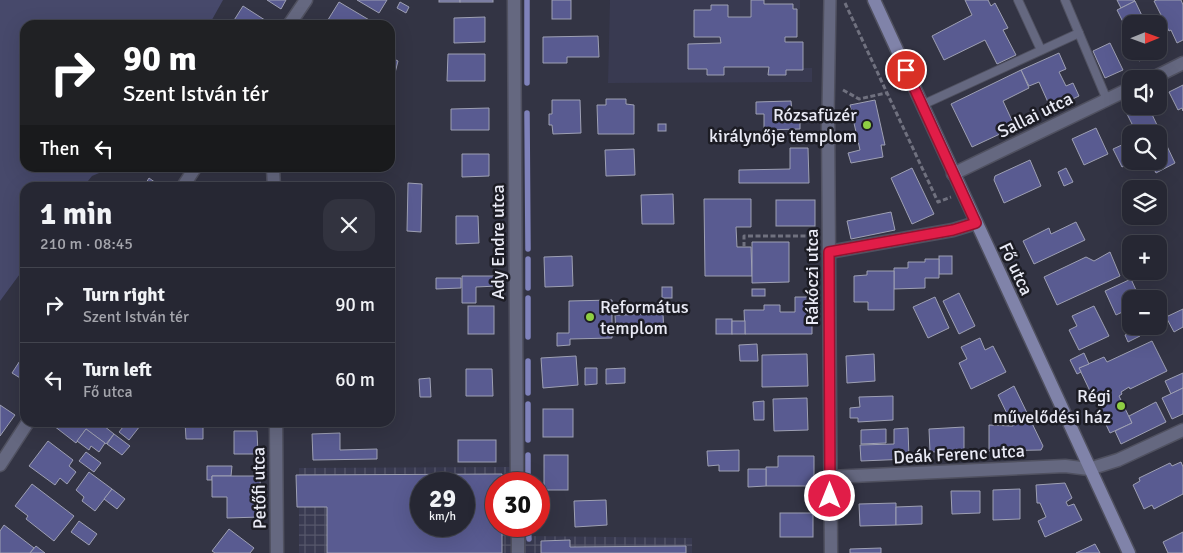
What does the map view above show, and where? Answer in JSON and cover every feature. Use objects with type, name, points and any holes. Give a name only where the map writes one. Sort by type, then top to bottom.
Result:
[{"type":"main road","name":"Fő utca","points":[[874,0],[1129,553]]},
{"type":"street","points":[[292,20],[306,0]]},
{"type":"street","name":"Ady Endre utca","points":[[514,0],[517,472]]},
{"type":"street","name":"Rákóczi utca","points":[[830,0],[828,117],[831,553]]},
{"type":"street","points":[[1167,71],[1183,63]]},
{"type":"street","name":"Sallai utca","points":[[953,174],[1122,92]]},
{"type":"street","points":[[829,252],[953,230],[976,223]]},
{"type":"street","points":[[0,466],[25,427]]},
{"type":"street","name":"Petőfi utca","points":[[276,427],[277,553]]},
{"type":"street","points":[[1089,469],[1118,460],[1183,430]]},
{"type":"street","name":"Deák Ferenc utca","points":[[830,477],[1064,466],[1089,469]]},
{"type":"street","points":[[518,537],[518,553]]},
{"type":"lane","points":[[1018,0],[1041,50]]},
{"type":"lane","points":[[1065,0],[1107,100]]},
{"type":"lane","points":[[922,104],[1080,33]]},
{"type":"path","points":[[844,0],[938,202],[962,193]]},
{"type":"path","points":[[828,90],[845,90],[859,99],[886,93]]},
{"type":"path","points":[[744,247],[744,236],[829,236]]},
{"type":"shaded area","points":[[0,0],[223,0],[212,20],[20,20],[20,172],[102,172],[92,176],[87,182],[20,182],[20,274],[0,301]]},
{"type":"shaded area","points":[[610,0],[800,0],[800,9],[797,10],[797,37],[785,37],[785,42],[803,42],[803,68],[812,68],[812,82],[608,83]]},
{"type":"shaded area","points":[[524,467],[524,472],[485,472],[485,537],[692,538],[692,553],[299,553],[299,468]]},
{"type":"building","points":[[267,0],[286,0],[281,9]]},
{"type":"building","points":[[357,0],[387,0],[379,13]]},
{"type":"building","points":[[439,0],[460,0],[460,2],[439,2]]},
{"type":"building","points":[[460,0],[493,0],[493,2],[460,2]]},
{"type":"building","points":[[552,0],[571,0],[571,19],[552,19]]},
{"type":"building","points":[[751,0],[764,0],[764,4],[793,4],[793,9],[797,9],[797,37],[785,37],[785,42],[803,42],[803,70],[786,70],[786,75],[768,75],[769,67],[724,67],[724,75],[707,75],[707,69],[688,69],[688,44],[721,43],[720,37],[694,37],[694,10],[711,10],[711,5],[728,5],[728,17],[751,17]]},
{"type":"building","points":[[965,0],[988,0],[991,6],[995,3],[1008,28],[1003,30],[1016,55],[997,64],[985,40],[944,60],[932,36],[972,15]]},
{"type":"building","points":[[1117,0],[1134,0],[1135,1],[1121,8]]},
{"type":"building","points":[[1181,0],[1183,5],[1183,40],[1177,43],[1171,30],[1169,31],[1168,29],[1168,15],[1161,15],[1154,1]]},
{"type":"building","points":[[1135,1],[1142,15],[1122,15],[1122,20],[1117,10]]},
{"type":"building","points":[[339,2],[369,20],[328,20]]},
{"type":"building","points":[[400,2],[409,7],[406,13],[397,8]]},
{"type":"building","points":[[243,6],[265,20],[234,20]]},
{"type":"building","points":[[485,17],[485,42],[454,43],[454,18]]},
{"type":"building","points":[[598,36],[599,57],[567,57],[567,63],[543,63],[543,37]]},
{"type":"building","points":[[1110,43],[1123,70],[1105,78],[1093,51]]},
{"type":"building","points":[[1059,53],[1066,69],[1059,72],[1066,86],[1073,83],[1079,96],[1051,109],[1039,82],[1029,86],[1021,70]]},
{"type":"building","points":[[448,54],[485,54],[485,81],[447,81]]},
{"type":"building","points":[[395,60],[398,61],[395,73]]},
{"type":"building","points":[[1021,70],[1029,88],[1003,101],[1015,127],[972,147],[951,104]]},
{"type":"building","points":[[1183,85],[1183,111],[1182,108],[1178,110],[1169,92]]},
{"type":"building","points":[[606,99],[626,99],[626,104],[634,105],[634,134],[598,134],[597,105],[606,105]]},
{"type":"building","points":[[552,100],[580,100],[581,133],[553,134],[552,125],[549,125],[549,114],[552,114]]},
{"type":"building","name":"Rózsafüzér királynője templom","points":[[875,100],[885,145],[881,145],[883,157],[851,163],[848,153],[860,150],[850,105]]},
{"type":"building","points":[[791,101],[792,113],[800,113],[800,129],[764,130],[764,114],[756,114],[756,102]]},
{"type":"building","points":[[489,108],[489,130],[451,130],[451,109]]},
{"type":"building","points":[[1128,115],[1152,115],[1157,125],[1132,125]]},
{"type":"building","points":[[658,124],[666,124],[666,131],[658,131]]},
{"type":"building","points":[[1096,128],[1108,154],[1084,165],[1072,139]]},
{"type":"building","points":[[1122,145],[1122,167],[1113,149]]},
{"type":"building","points":[[1167,146],[1175,163],[1167,167]]},
{"type":"building","points":[[790,148],[808,148],[809,183],[739,183],[739,170],[790,169]]},
{"type":"building","points":[[634,149],[635,175],[606,176],[605,150]]},
{"type":"building","points":[[462,154],[489,154],[489,176],[462,177]]},
{"type":"building","points":[[1030,160],[1041,186],[1004,203],[994,180],[995,176]]},
{"type":"building","points":[[912,168],[934,214],[912,224],[891,178]]},
{"type":"building","points":[[1066,168],[1073,182],[1064,186],[1058,172]]},
{"type":"building","points":[[149,178],[155,182],[147,182]]},
{"type":"building","points":[[408,183],[422,184],[421,232],[407,231]]},
{"type":"building","points":[[673,194],[674,224],[642,224],[641,195]]},
{"type":"building","points":[[704,199],[751,199],[751,227],[736,227],[737,247],[751,247],[752,276],[705,276]]},
{"type":"building","points":[[776,200],[815,200],[815,226],[776,226]]},
{"type":"building","points":[[891,212],[895,230],[851,239],[847,221]]},
{"type":"building","points":[[456,216],[478,216],[479,243],[456,244]]},
{"type":"building","points":[[1076,222],[1085,240],[1034,264],[1023,241],[1049,228],[1051,234]]},
{"type":"building","points":[[752,242],[789,242],[789,282],[752,283]]},
{"type":"building","points":[[1110,252],[1120,276],[1057,305],[1044,277],[1086,257],[1094,261]]},
{"type":"building","points":[[572,256],[573,286],[545,287],[544,257]]},
{"type":"building","points":[[939,256],[952,256],[952,274],[939,274]]},
{"type":"building","points":[[925,259],[939,259],[939,278],[925,278],[925,288],[894,289],[894,268],[908,268],[908,262],[925,262]]},
{"type":"building","points":[[867,271],[894,271],[894,310],[868,310],[868,302],[854,302],[854,276],[867,275]]},
{"type":"building","points":[[462,276],[498,276],[498,286],[476,287],[476,303],[462,303]]},
{"type":"building","points":[[436,278],[461,278],[461,288],[436,289]]},
{"type":"building","points":[[1129,280],[1131,280],[1136,290],[1122,290],[1122,312],[1116,315],[1105,291]]},
{"type":"building","points":[[662,287],[672,287],[672,298],[662,298]]},
{"type":"building","points":[[752,289],[765,289],[765,296],[752,296]]},
{"type":"building","points":[[959,293],[975,326],[959,334],[943,301]]},
{"type":"building","points":[[795,297],[812,297],[812,334],[745,334],[744,310],[764,310],[764,305],[780,305],[780,312],[795,312]]},
{"type":"building","points":[[935,297],[949,328],[928,338],[913,307]]},
{"type":"building","name":"Református templom","points":[[612,300],[612,338],[570,339],[570,345],[557,346],[557,333],[569,333],[569,301]]},
{"type":"building","points":[[468,306],[494,306],[494,334],[468,334]]},
{"type":"building","points":[[1094,306],[1109,336],[1079,350],[1069,330],[1077,326],[1072,316]]},
{"type":"building","points":[[1183,309],[1183,327],[1174,332],[1167,317]]},
{"type":"building","points":[[663,314],[664,334],[616,334],[615,315]]},
{"type":"building","points":[[716,319],[732,319],[732,334],[716,334]]},
{"type":"building","points":[[732,321],[745,321],[745,334],[732,334]]},
{"type":"building","points":[[1125,335],[1140,335],[1140,336],[1128,342]]},
{"type":"building","points":[[980,338],[985,350],[993,346],[1006,372],[971,389],[959,363],[967,359],[961,347]]},
{"type":"building","points":[[1152,341],[1167,371],[1121,392],[1122,394],[1119,396],[1132,423],[1110,433],[1079,368],[1104,357],[1107,362]]},
{"type":"building","points":[[757,344],[758,361],[740,361],[739,345]]},
{"type":"building","points":[[1084,353],[1089,364],[1079,368],[1081,372],[1077,374],[1070,360]]},
{"type":"building","points":[[807,354],[808,386],[762,387],[762,355]]},
{"type":"building","points":[[874,354],[875,381],[847,383],[846,356]]},
{"type":"building","points":[[576,356],[578,385],[543,388],[541,358]]},
{"type":"building","points":[[20,361],[20,378],[12,373]]},
{"type":"building","points":[[585,368],[597,368],[597,384],[585,385]]},
{"type":"building","points":[[625,368],[625,383],[606,384],[606,369]]},
{"type":"building","points":[[466,369],[492,369],[493,396],[466,396]]},
{"type":"building","points":[[1183,373],[1183,388],[1171,394],[1165,381]]},
{"type":"building","points":[[430,378],[431,397],[420,397],[419,379]]},
{"type":"building","points":[[1014,386],[1043,446],[1041,450],[989,451],[989,425],[1013,426],[998,395]]},
{"type":"building","points":[[1183,388],[1183,414],[1172,419],[1162,398]]},
{"type":"building","points":[[893,396],[893,420],[858,422],[858,418],[850,418],[850,408],[860,407],[859,397]]},
{"type":"building","points":[[807,398],[808,430],[774,431],[773,399]]},
{"type":"building","points":[[764,401],[764,420],[754,420],[753,402]]},
{"type":"building","points":[[1156,402],[1166,422],[1121,444],[1115,431],[1132,423],[1129,416]]},
{"type":"building","points":[[0,405],[15,415],[0,436]]},
{"type":"building","points":[[543,409],[573,409],[573,437],[543,437]]},
{"type":"building","points":[[55,427],[105,427],[114,434],[106,444],[86,429],[76,443]]},
{"type":"building","points":[[123,427],[139,427],[129,440],[119,432]]},
{"type":"building","points":[[185,427],[203,427],[203,439],[186,439]]},
{"type":"building","points":[[964,427],[964,451],[930,452],[929,429]]},
{"type":"building","points":[[908,428],[909,459],[861,461],[860,445],[894,444],[894,429]]},
{"type":"building","points":[[86,429],[105,443],[99,452],[91,446],[89,450],[77,441]]},
{"type":"building","points":[[886,429],[886,443],[861,444],[861,430]]},
{"type":"building","points":[[234,431],[257,431],[258,454],[234,454]]},
{"type":"building","points":[[340,433],[340,450],[377,449],[377,459],[313,460],[312,434]]},
{"type":"building","points":[[114,434],[130,446],[122,455],[107,444]]},
{"type":"building","points":[[458,440],[496,440],[496,462],[458,462]]},
{"type":"building","points":[[48,441],[73,460],[69,466],[76,472],[67,484],[60,478],[55,485],[29,466]]},
{"type":"building","points":[[739,450],[739,471],[719,471],[719,465],[708,466],[707,451]]},
{"type":"building","points":[[86,452],[101,463],[94,472],[79,461]]},
{"type":"building","points":[[544,455],[568,455],[568,490],[550,490],[550,472],[544,472]]},
{"type":"building","points":[[778,456],[814,456],[814,486],[766,486],[766,467],[778,467]]},
{"type":"building","points":[[1181,462],[1183,467],[1183,494],[1154,509],[1152,505],[1144,509],[1133,485],[1140,481],[1139,478],[1170,463],[1172,466]]},
{"type":"building","points":[[207,466],[232,466],[231,476],[212,476],[212,480],[207,480]]},
{"type":"building","points":[[748,469],[766,469],[766,486],[748,487]]},
{"type":"building","points":[[89,472],[112,489],[95,511],[82,501],[84,497],[76,490]]},
{"type":"building","points":[[410,474],[410,537],[475,537],[475,474],[485,474],[485,537],[502,537],[502,553],[327,553],[327,507],[297,507],[296,475]]},
{"type":"building","points":[[212,476],[260,476],[261,517],[227,518],[227,497],[212,497]]},
{"type":"building","points":[[1065,483],[1072,498],[1066,502],[1068,506],[1074,504],[1082,520],[1045,537],[1038,521],[1046,517],[1040,503],[1037,503],[1036,485]]},
{"type":"building","points":[[32,484],[74,516],[54,541],[26,519],[28,516],[15,506]]},
{"type":"building","points":[[112,489],[125,499],[117,509],[104,499]]},
{"type":"building","points":[[1020,489],[1020,519],[993,520],[993,490]]},
{"type":"building","points":[[951,491],[980,491],[980,513],[952,514]]},
{"type":"building","points":[[606,500],[607,525],[575,527],[574,501]]},
{"type":"building","points":[[896,503],[896,525],[860,526],[859,504]]},
{"type":"building","points":[[922,506],[922,524],[896,525],[896,507]]},
{"type":"building","points":[[780,513],[813,513],[813,537],[780,537]]},
{"type":"building","points":[[79,521],[97,534],[89,545],[71,532]]},
{"type":"building","points":[[4,525],[34,548],[30,553],[0,553],[0,531]]},
{"type":"building","points":[[229,529],[254,548],[250,553],[215,553],[212,551]]},
{"type":"building","points":[[1183,532],[1183,553],[1168,553],[1163,542]]},
{"type":"building","points":[[570,540],[570,547],[686,546],[686,553],[541,553],[541,541]]},
{"type":"building","points":[[1095,544],[1100,553],[1076,553]]},
{"type":"building","points":[[36,546],[45,553],[30,553]]},
{"type":"building","points":[[881,548],[881,553],[850,553],[850,549]]},
{"type":"waterway","points":[[527,0],[527,83]]},
{"type":"waterway","points":[[527,113],[528,249]]},
{"type":"waterway","points":[[528,259],[528,288]]},
{"type":"waterway","points":[[528,298],[528,337]]},
{"type":"waterway","points":[[528,361],[528,393]]},
{"type":"waterway","points":[[528,404],[528,440]]},
{"type":"waterway","points":[[528,455],[528,472]]},
{"type":"place","name":"Rózsafüzér királynője templom","points":[[867,125]]},
{"type":"place","name":"Református templom","points":[[590,317]]},
{"type":"place","name":"Régi művelődési ház","points":[[1121,406]]},
{"type":"route","points":[[830,496],[829,252],[953,230],[976,223],[906,70]]}]
